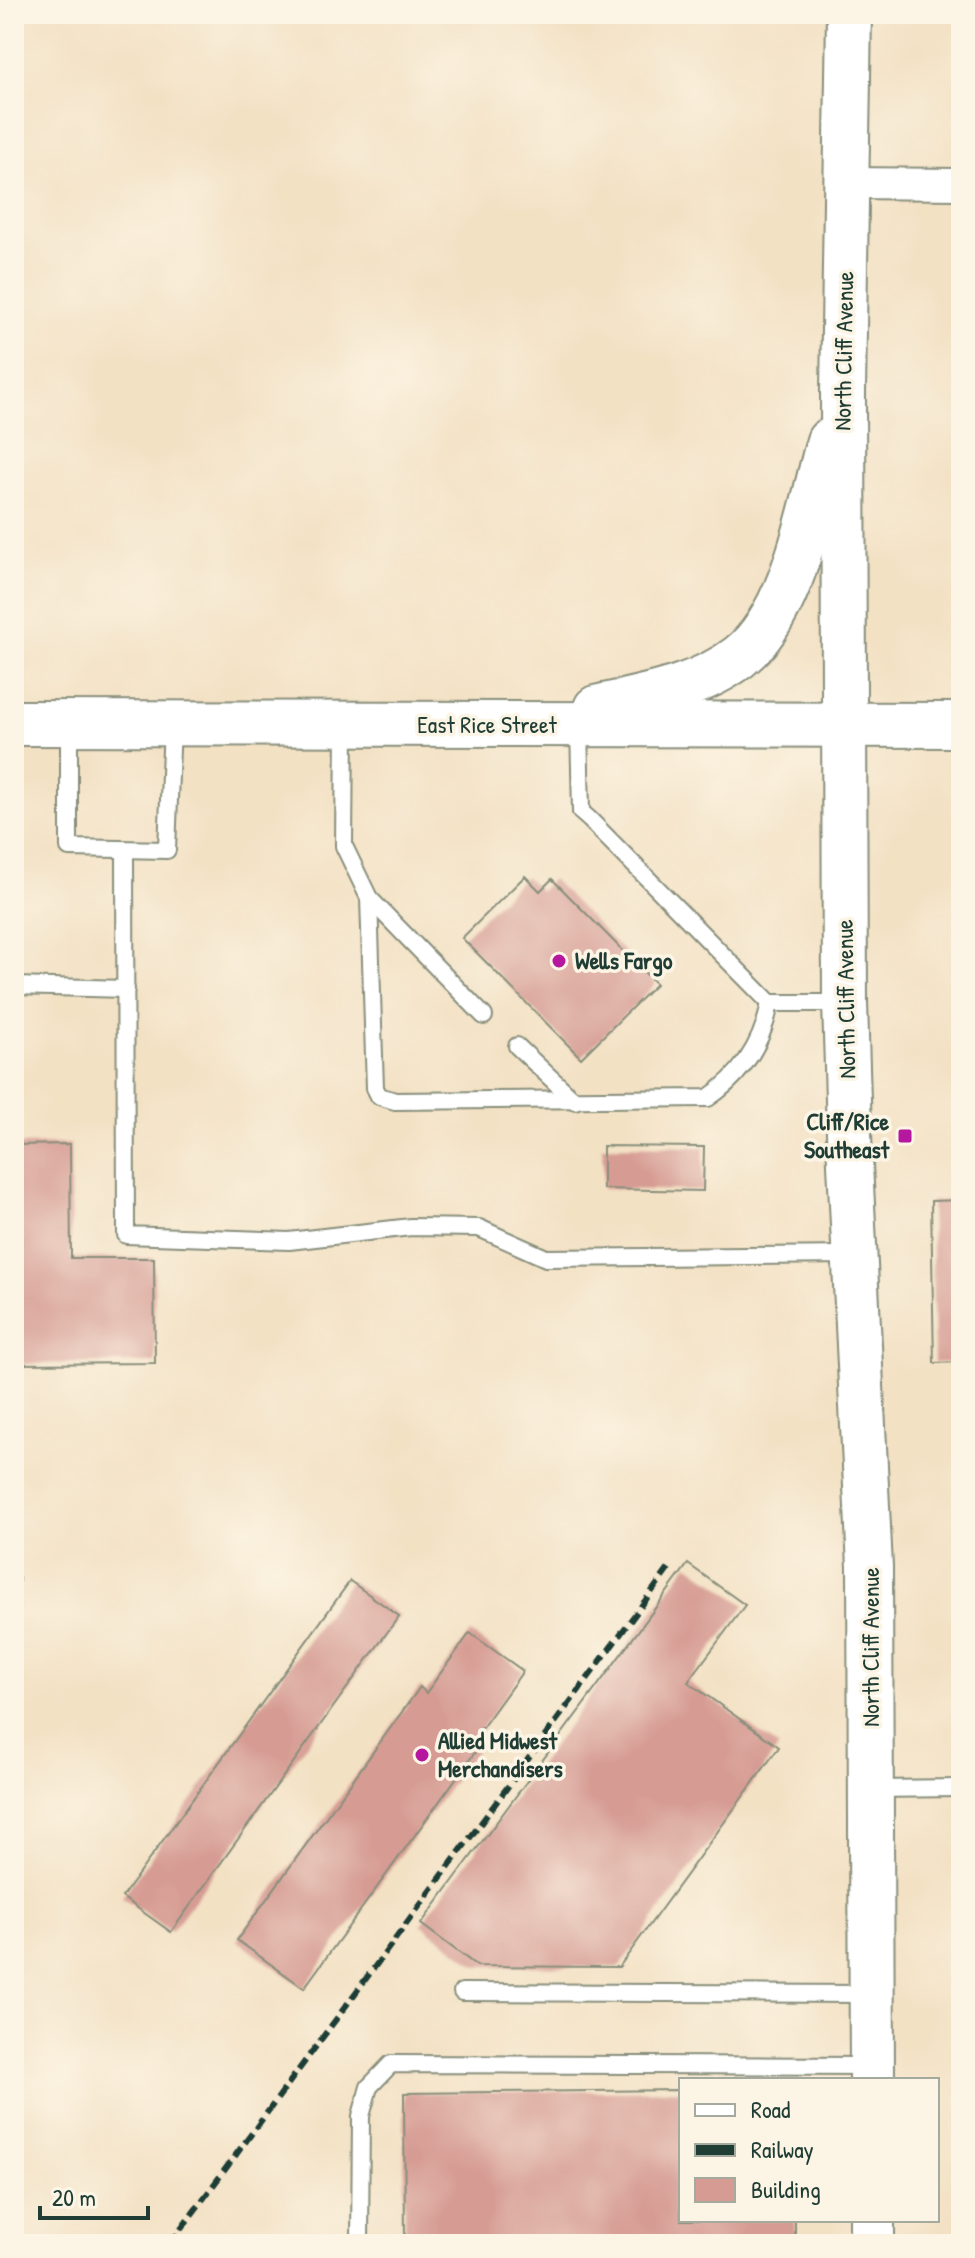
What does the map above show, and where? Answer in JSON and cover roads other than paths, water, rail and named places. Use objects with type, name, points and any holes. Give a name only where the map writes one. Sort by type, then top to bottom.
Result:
[{"type":"main road","name":"North Cliff Avenue","points":[[849,14],[843,392],[845,1003],[870,1567],[872,2073]]},
{"type":"main road","points":[[520,725],[689,683],[740,656],[765,629],[784,596],[843,392]]},
{"type":"main road","name":"East Rice Street","points":[[14,723],[961,725]]},
{"type":"main road","points":[[872,2222],[872,2244]]},
{"type":"street","points":[[846,183],[961,184]]},
{"type":"lane","points":[[69,724],[69,848],[125,850],[167,850],[172,724]]},
{"type":"lane","points":[[345,724],[344,846],[369,898],[484,1016]]},
{"type":"lane","points":[[579,725],[581,812],[770,1003],[845,1003]]},
{"type":"lane","points":[[125,850],[126,1235],[289,1241],[411,1227],[479,1228],[546,1258],[854,1255]]},
{"type":"lane","points":[[369,898],[375,1088],[379,1096],[395,1101],[708,1098],[721,1089],[757,1047],[765,1031],[770,1003]]},
{"type":"lane","points":[[14,986],[126,989]]},
{"type":"lane","points":[[517,1046],[575,1101]]},
{"type":"lane","points":[[872,1789],[961,1788]]},
{"type":"lane","points":[[462,1992],[872,1994]]},
{"type":"lane","points":[[360,2244],[361,2116],[369,2087],[391,2064],[872,2073]]},
{"type":"railway","points":[[170,2244],[670,1567]]},
{"type":"place","name":"Wells Fargo","points":[[559,961]]},
{"type":"place","name":"Cliff/Rice Southeast","points":[[905,1136]]},
{"type":"place","name":"Allied Midwest Merchandisers","points":[[422,1755]]}]
